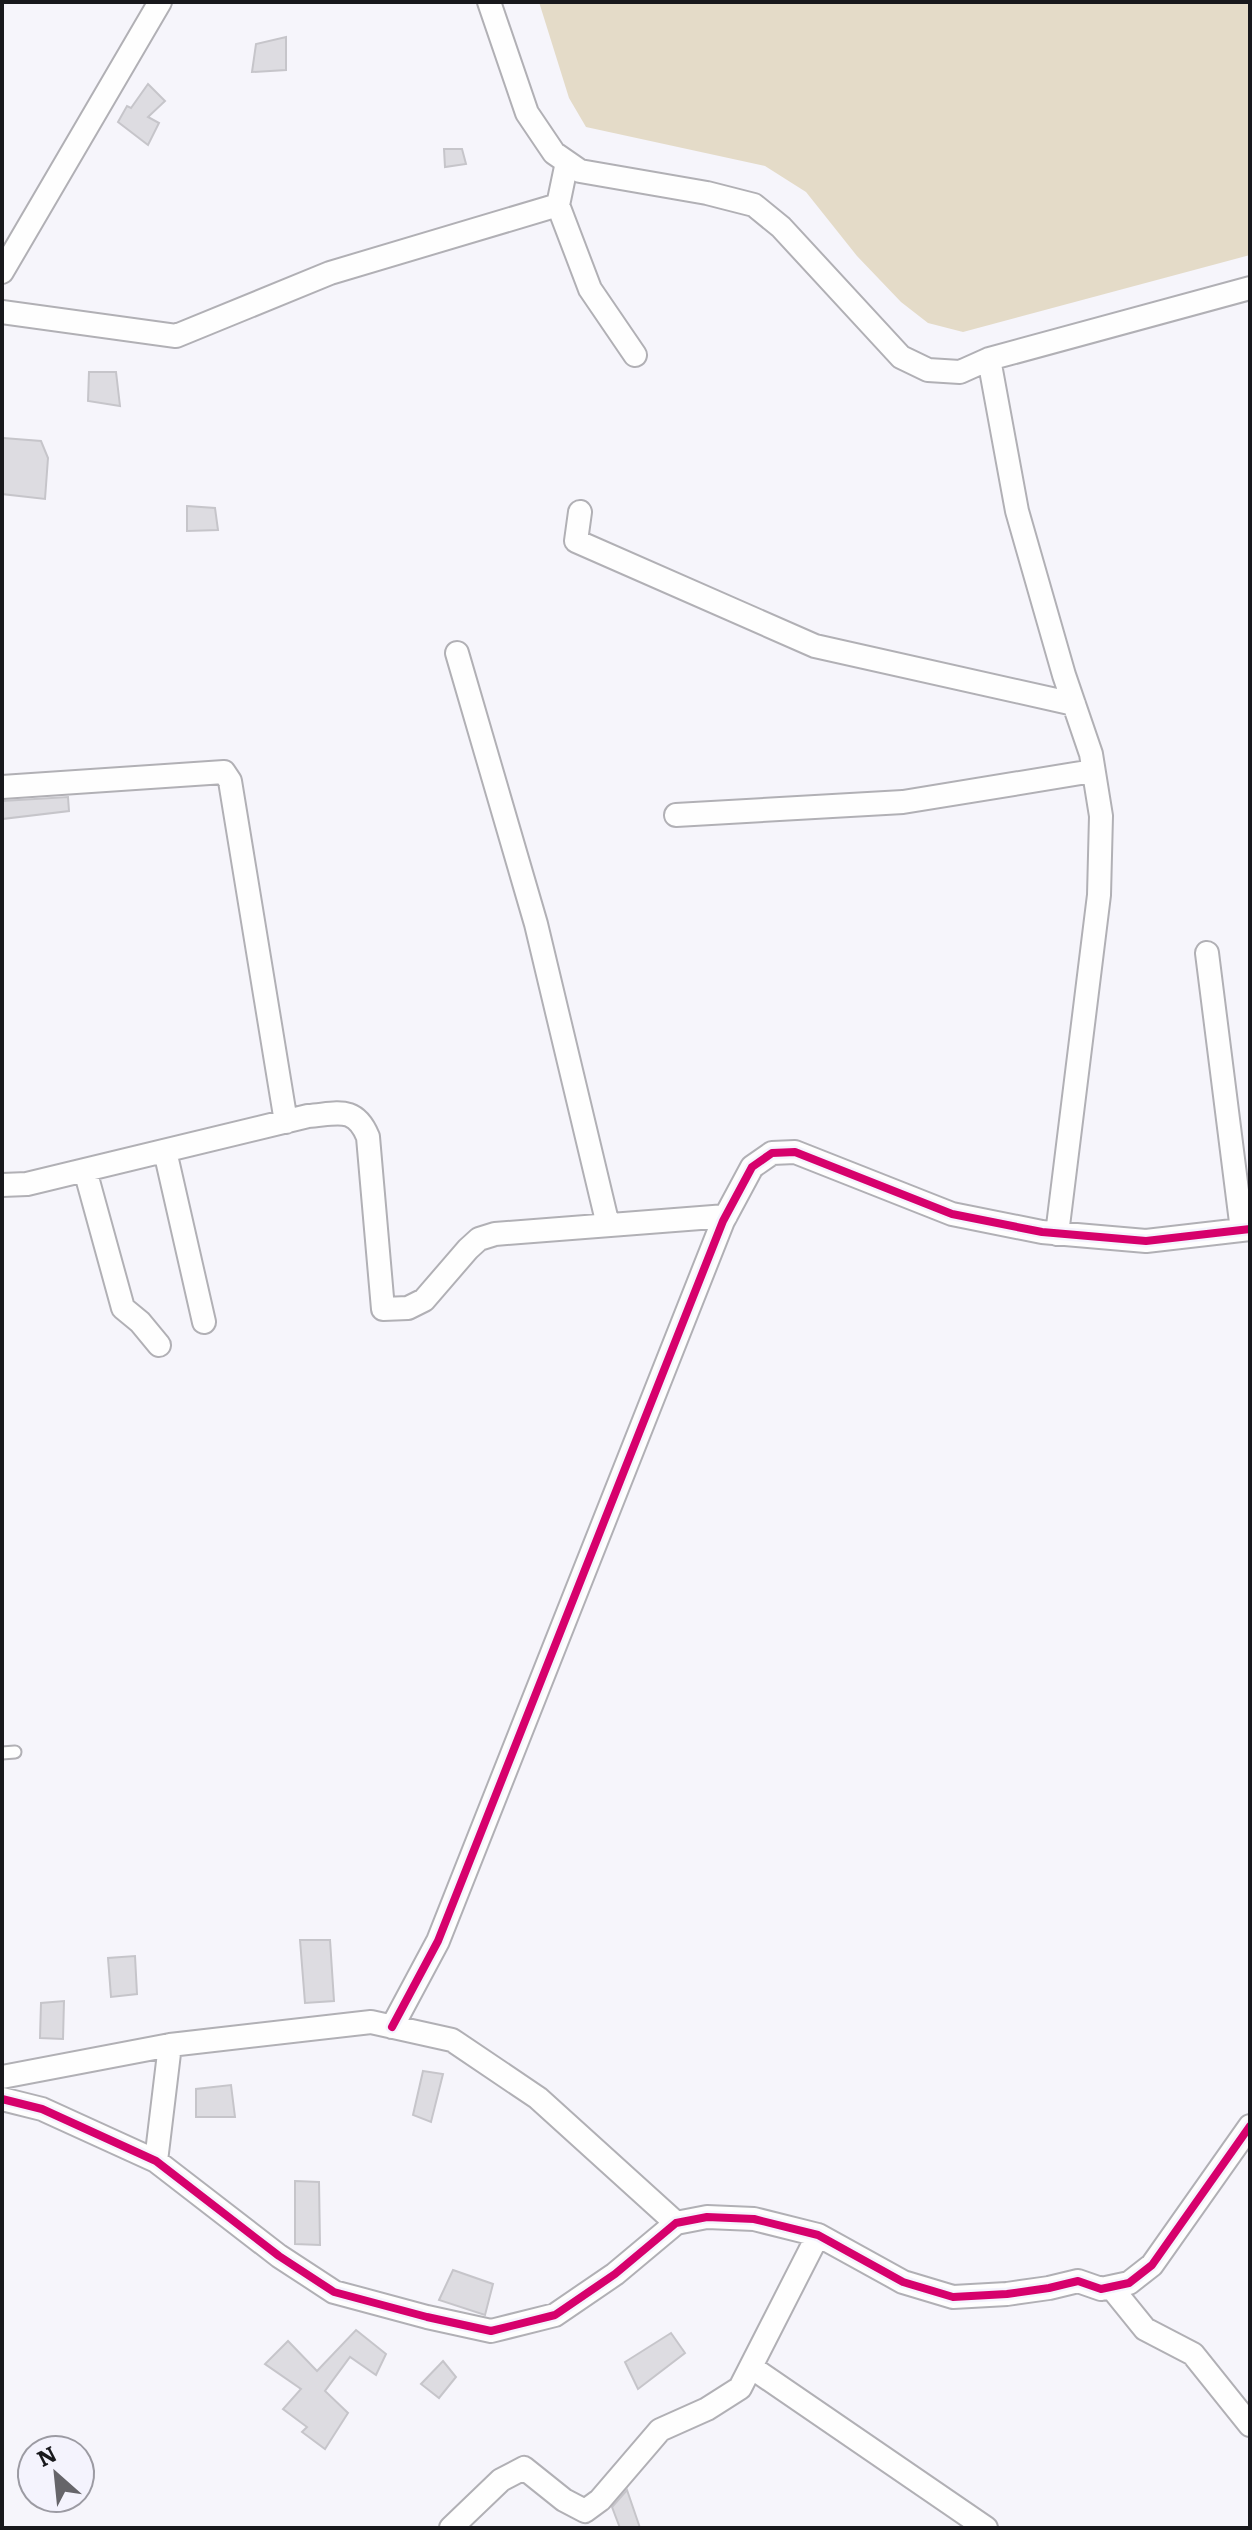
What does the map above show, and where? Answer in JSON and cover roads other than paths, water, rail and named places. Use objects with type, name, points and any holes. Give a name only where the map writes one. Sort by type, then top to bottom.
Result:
[{"type":"street","points":[[2,272],[160,2]]},
{"type":"street","points":[[489,2],[527,113],[554,153],[580,171],[707,193],[754,205],[781,227],[901,357],[928,370],[960,372],[989,359],[1250,289]]},
{"type":"street","points":[[567,162],[558,205],[590,289],[635,355]]},
{"type":"street","points":[[2,312],[176,336],[330,273],[558,205]]},
{"type":"street","points":[[989,359],[1017,511],[1091,754],[1101,816],[1099,895],[1057,1234]]},
{"type":"street","points":[[580,512],[576,541],[815,646],[1074,704]]},
{"type":"street","points":[[457,653],[536,924],[608,1225]]},
{"type":"street","points":[[676,815],[903,802],[1093,771]]},
{"type":"street","points":[[2,787],[224,772],[230,781],[286,1122]]},
{"type":"street","points":[[392,2027],[438,1941],[726,1216],[752,1167],[772,1153],[795,1152],[952,1214],[1057,1234],[1146,1241],[1246,1229],[1207,953]]},
{"type":"street","points":[[2,1185],[27,1184],[308,1116],[348,1113],[361,1121],[368,1137],[383,1309],[408,1308],[424,1300],[479,1239],[495,1234],[726,1216]]},
{"type":"street","points":[[165,1151],[204,1322]]},
{"type":"street","points":[[85,1170],[123,1308],[140,1322],[159,1345]]},
{"type":"street","points":[[2,2077],[170,2045],[371,2022],[452,2040],[538,2098],[676,2223]]},
{"type":"street","points":[[156,2161],[170,2045]]},
{"type":"street","points":[[2,2099],[42,2109],[156,2161],[279,2256],[334,2292],[491,2331],[555,2315],[615,2274],[676,2223],[707,2217],[754,2219],[818,2235],[903,2282],[953,2297],[1007,2294],[1078,2281],[1101,2289],[1129,2283],[1152,2265],[1250,2126]]},
{"type":"street","points":[[451,2528],[501,2480],[524,2468],[564,2500],[585,2511],[600,2500],[660,2430],[707,2409],[740,2388],[818,2235]]},
{"type":"street","points":[[1111,2287],[1145,2329],[1193,2354],[1250,2425]]},
{"type":"street","points":[[751,2367],[986,2528]]}]
